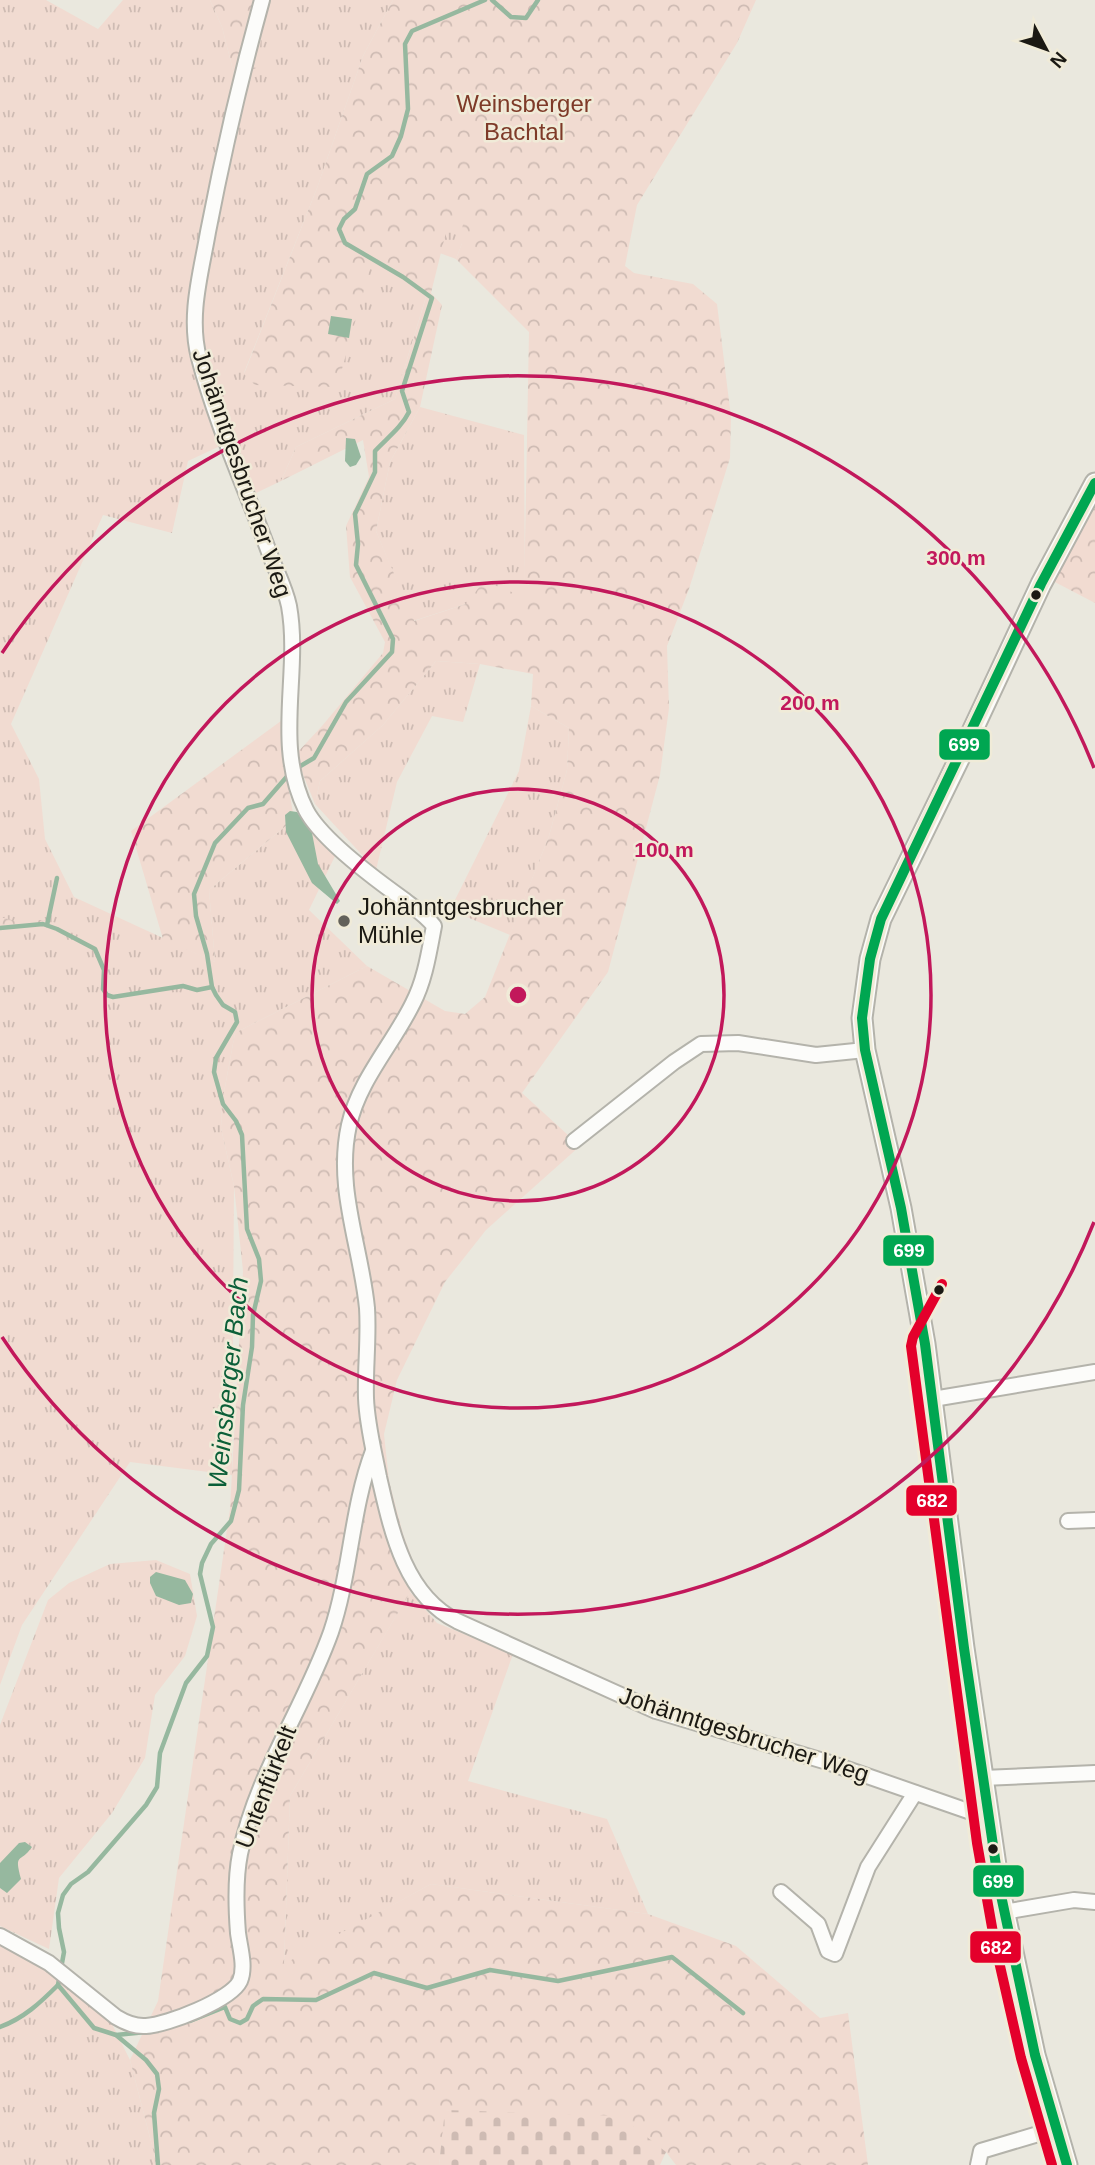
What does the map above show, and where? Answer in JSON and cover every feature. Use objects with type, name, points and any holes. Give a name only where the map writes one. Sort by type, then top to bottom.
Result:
[{"type":"street","name":"Johänntgesbrucher Weg","points":[[261,0],[215,197],[196,297],[194,323],[198,357],[239,477],[289,604],[292,632],[288,737],[304,807],[320,828],[350,857],[427,917],[434,926],[420,988],[407,1015],[360,1092],[352,1112],[344,1174],[367,1310],[366,1400],[373,1450],[389,1520],[404,1562],[428,1598],[449,1617],[656,1711],[827,1762],[988,1818]]},
{"type":"street","points":[[1067,2165],[1035,2055],[1004,1912],[988,1818],[933,1399],[913,1269],[865,1051],[862,1018],[865,987],[881,919],[1041,583],[1095,483]]},
{"type":"street","points":[[574,1141],[701,1044],[738,1043],[816,1055],[865,1051]]},
{"type":"street","points":[[933,1399],[1095,1372]]},
{"type":"street","name":"Untenfürkelt","points":[[0,1936],[49,1963],[116,2017],[131,2024],[146,2026],[170,2022],[230,1993],[240,1981],[242,1965],[236,1881],[244,1837],[259,1791],[331,1630],[348,1563],[363,1475],[373,1450]]},
{"type":"street","points":[[1068,1521],[1095,1520]]},
{"type":"street","points":[[983,1778],[1095,1773]]},
{"type":"street","points":[[781,1892],[818,1924],[828,1951],[835,1954],[868,1867],[915,1793]]},
{"type":"street","points":[[1004,1912],[1074,1900],[1095,1902]]},
{"type":"street","points":[[978,2165],[981,2151],[1055,2129]]},
{"type":"green space","points":[[0,0],[46,0],[98,29],[123,0],[210,0],[222,27],[235,78],[265,0],[393,0],[363,56],[317,188],[244,373],[380,231],[515,105],[456,259],[437,252],[395,399],[296,447],[281,481],[256,493],[233,440],[188,461],[172,533],[103,515],[11,724],[39,779],[45,839],[74,897],[215,962],[209,890],[294,819],[336,854],[309,910],[367,966],[235,1033],[222,1103],[221,1128],[234,1186],[232,1475],[130,1462],[22,1625],[0,1685]]},
{"type":"green space","points":[[210,0],[265,0],[258,67],[235,78],[222,27]]},
{"type":"green space","name":"Weinsberger Bachtal","points":[[393,0],[756,0],[737,43],[637,205],[625,266],[634,273],[693,284],[717,304],[731,417],[730,458],[689,589],[667,646],[669,708],[660,775],[608,972],[522,1093],[580,1146],[486,1230],[445,1282],[397,1380],[384,1434],[389,1481],[403,1534],[419,1577],[290,1796],[284,1964],[431,1884],[648,1914],[736,1946],[820,2018],[848,2013],[868,2165],[676,2165],[666,2152],[446,2110],[439,2165],[154,2165],[156,2161],[130,2060],[158,2001],[230,1509],[243,1271],[234,1186],[221,1128],[222,1103],[235,1033],[367,966],[445,1011],[465,1014],[485,997],[549,836],[567,770],[569,728],[531,706],[533,674],[480,664],[436,661],[383,725],[320,781],[315,804],[295,755],[383,653],[385,642],[350,577],[346,526],[369,477],[363,440],[281,481],[296,447],[395,399],[427,294],[402,275],[372,261],[337,387],[255,385],[244,374],[317,188],[363,56]],"holes":[[[450,216],[464,219],[462,243],[456,259],[529,332],[524,597],[484,581],[466,604],[414,621],[376,531],[390,462],[420,407],[442,305],[431,293]]]},
{"type":"green space","points":[[420,407],[524,435],[525,597],[466,604],[413,621],[376,531],[390,462]]},
{"type":"green space","points":[[1095,496],[1095,603],[1051,580]]},
{"type":"green space","points":[[436,661],[480,664],[463,722],[432,716],[397,782],[376,870],[315,804],[320,781],[383,725]]},
{"type":"green space","points":[[531,706],[569,728],[567,770],[549,836],[510,935],[450,910],[519,771]]},
{"type":"green space","points":[[285,718],[285,767],[294,819],[209,890],[215,962],[163,939],[131,831]]},
{"type":"green space","points":[[0,917],[12,920],[46,920],[45,927],[0,937]]},
{"type":"green space","points":[[156,1560],[190,1574],[197,1616],[185,1656],[155,1695],[145,1758],[112,1813],[59,1878],[49,1949],[0,1926],[0,1725],[48,1600],[69,1583],[110,1564]]},
{"type":"green space","points":[[410,1592],[437,1623],[513,1654],[468,1781],[607,1819],[648,1914],[431,1884],[284,1965],[290,1796]]},
{"type":"green space","points":[[0,1943],[53,1974],[112,2024],[130,2060],[156,2161],[154,2165],[0,2165]]},
{"type":"green space","points":[[445,2110],[620,2116],[666,2152],[660,2165],[439,2165]]},
{"type":"shaded area","points":[[331,316],[352,319],[349,338],[328,334]]},
{"type":"shaded area","points":[[346,438],[355,439],[361,457],[356,465],[350,467],[345,461]]},
{"type":"shaded area","points":[[290,811],[297,812],[312,833],[318,864],[340,901],[337,904],[312,883],[286,832],[285,815]]},
{"type":"shaded area","points":[[156,1572],[185,1580],[193,1594],[191,1603],[179,1605],[156,1596],[150,1577]]},
{"type":"shaded area","points":[[25,1842],[32,1847],[18,1861],[21,1879],[7,1893],[0,1888],[0,1863],[19,1843]]},
{"type":"waterway","name":"Weinsberger Bach","points":[[297,768],[314,758],[346,702],[392,652],[393,639],[356,565],[358,544],[355,514],[375,472],[375,451],[398,428],[409,412],[402,391],[432,298],[403,277],[345,243],[339,229],[344,219],[355,209],[367,174],[392,156],[401,136],[408,109],[405,44],[412,31],[485,0]]},
{"type":"waterway","name":"Weinsberger Bach","points":[[492,0],[511,17],[526,18],[538,0]]},
{"type":"waterway","name":"Weinsberger Bach","points":[[158,2165],[154,2113],[159,2089],[157,2074],[146,2060],[116,2035],[94,2028],[58,1985],[64,1952],[58,1913],[63,1895],[71,1884],[88,1872],[146,1805],[157,1787],[160,1753],[186,1683],[207,1656],[213,1627],[200,1574],[211,1544],[231,1521],[239,1490],[243,1405],[252,1347],[253,1315],[261,1281],[259,1259],[247,1229],[242,1135],[236,1121],[223,1104],[214,1072],[216,1058],[237,1022],[235,1012],[223,1005],[212,987],[207,954],[196,916],[194,894],[215,843],[248,808],[263,804],[290,773]]},
{"type":"waterway","points":[[47,925],[57,878]]},
{"type":"waterway","points":[[0,928],[43,924],[95,949],[104,970],[103,989],[107,995],[113,997],[183,986],[197,990],[212,987]]},
{"type":"waterway","points":[[190,2021],[225,2007],[230,2019],[240,2023],[247,2019],[253,2006],[263,1999],[316,2000],[374,1973],[427,1988],[490,1970],[558,1981],[672,1957],[743,2013]]},
{"type":"waterway","points":[[0,2027],[31,2009],[58,1985]]},
{"type":"waterway","points":[[116,2035],[146,2032]]},
{"type":"transit line","name":"699","points":[[1067,2165],[1035,2055],[999,1886],[964,1648],[925,1344],[901,1208],[865,1050],[862,1018],[870,959],[881,919],[1041,584],[1095,483]]},
{"type":"transit line","name":"682","points":[[942,1284],[913,1337],[911,1346],[977,1843],[995,1944],[1021,2058],[1052,2165]]},
{"type":"place","name":"Johänntgesbrucher Mühle","points":[[344,921]]}]
